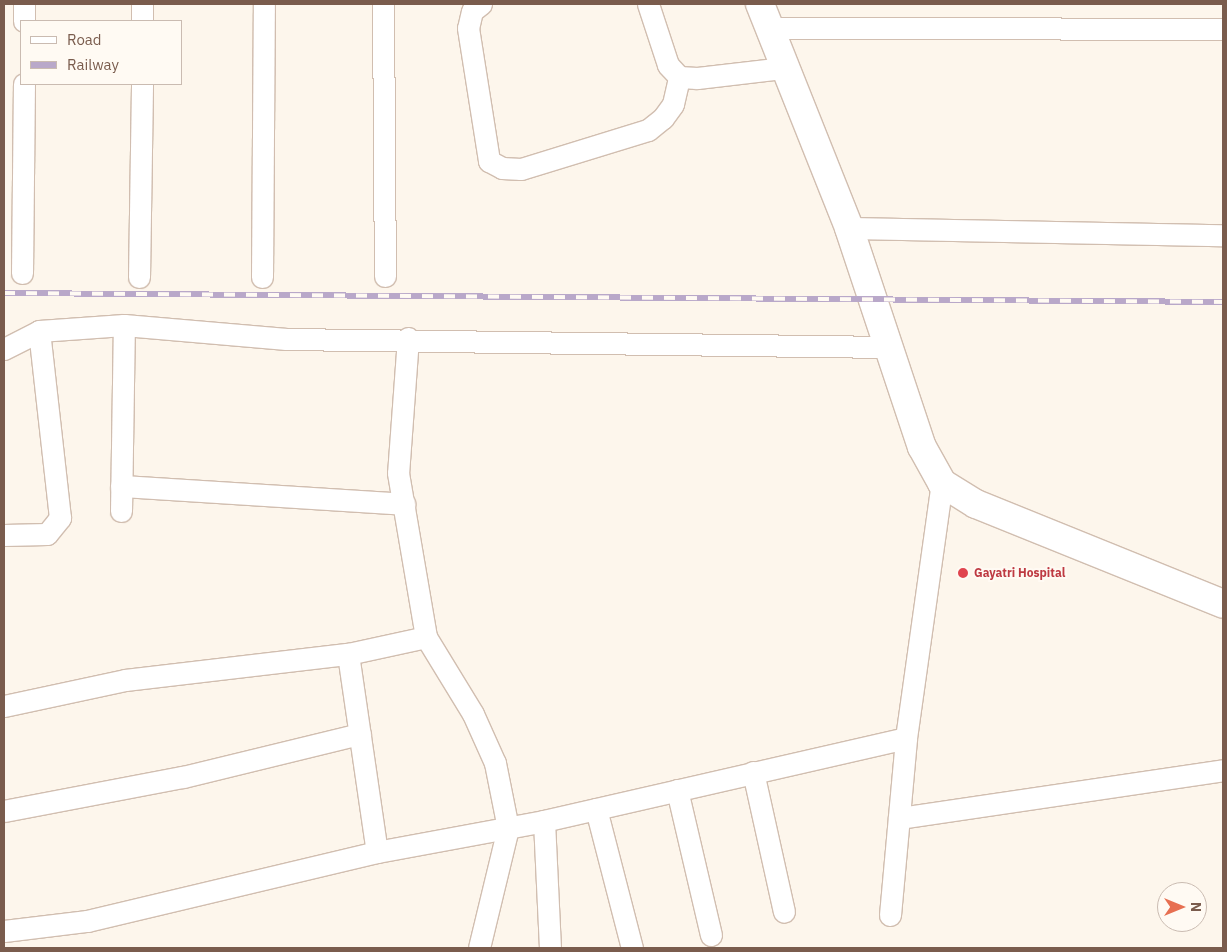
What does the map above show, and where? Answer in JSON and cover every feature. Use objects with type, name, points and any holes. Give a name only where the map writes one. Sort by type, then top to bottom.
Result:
[{"type":"street","points":[[24,4],[24,20]]},
{"type":"street","points":[[142,4],[142,20]]},
{"type":"street","points":[[262,277],[264,4]]},
{"type":"street","points":[[383,4],[385,276]]},
{"type":"street","points":[[481,4],[472,10],[468,28],[489,161],[502,168],[521,169],[648,130],[663,118],[672,104],[679,77]]},
{"type":"street","points":[[648,4],[668,65],[679,77],[697,78],[784,68]]},
{"type":"street","points":[[1223,29],[764,16],[849,228],[922,447],[942,483],[976,504],[1223,604]]},
{"type":"street","points":[[22,273],[24,85]]},
{"type":"street","points":[[139,277],[142,85]]},
{"type":"street","points":[[849,228],[1223,235]]},
{"type":"street","points":[[4,350],[39,331],[124,325],[286,339],[408,338],[889,347]]},
{"type":"street","points":[[121,511],[124,325]]},
{"type":"street","points":[[4,535],[47,534],[60,518],[39,331]]},
{"type":"street","points":[[408,338],[398,473],[426,637],[473,714],[495,763],[508,828],[479,948]]},
{"type":"street","points":[[890,915],[906,738],[942,483]]},
{"type":"street","points":[[121,486],[404,504]]},
{"type":"street","points":[[4,706],[125,680],[348,654],[426,637]]},
{"type":"street","points":[[348,654],[377,852]]},
{"type":"street","points":[[4,811],[183,777],[360,734]]},
{"type":"street","points":[[4,931],[87,920],[377,852],[544,821],[906,738]]},
{"type":"street","points":[[898,818],[1223,770]]},
{"type":"street","points":[[754,772],[784,912]]},
{"type":"street","points":[[676,790],[711,935]]},
{"type":"street","points":[[596,809],[632,948]]},
{"type":"street","points":[[544,821],[550,948]]},
{"type":"railway","points":[[4,293],[1223,302]]},
{"type":"place","name":"Gayatri Hospital","points":[[963,573]]}]
